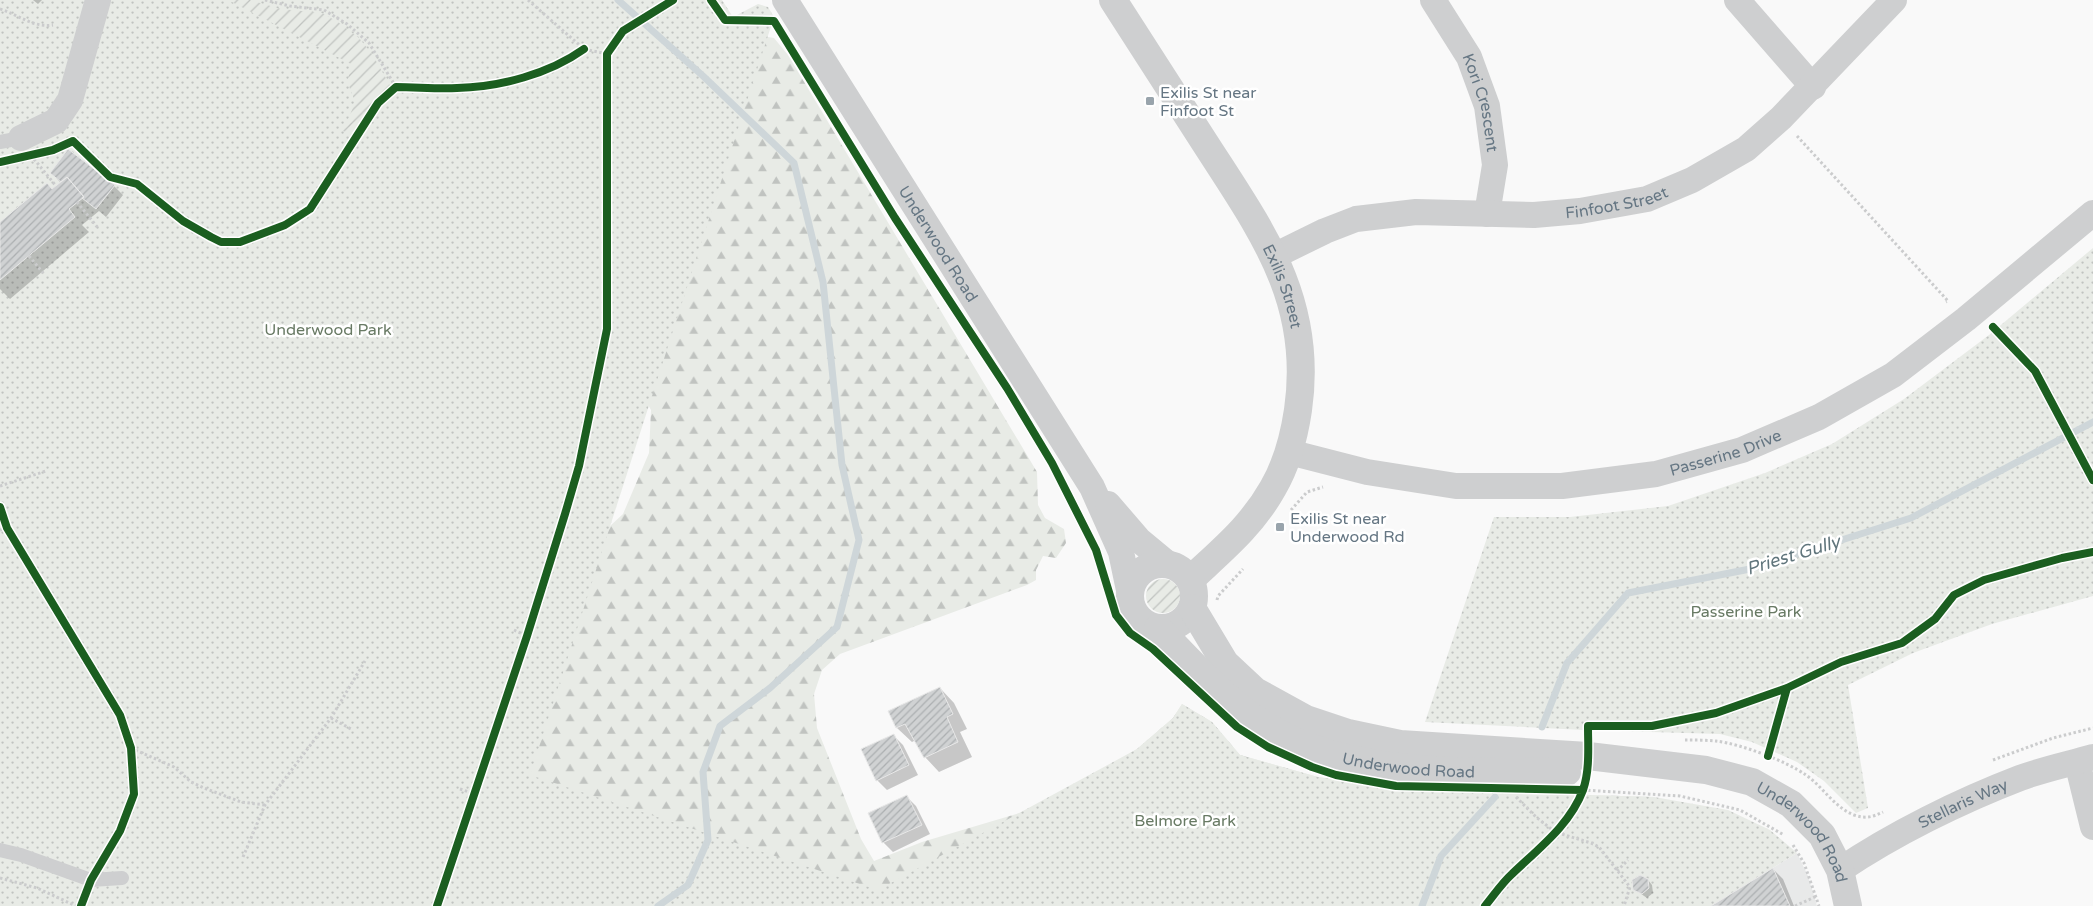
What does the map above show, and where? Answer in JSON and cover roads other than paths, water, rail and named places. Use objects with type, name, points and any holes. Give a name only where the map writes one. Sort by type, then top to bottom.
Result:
[{"type":"street","points":[[20,145],[56,121],[70,100],[98,0]]},
{"type":"street","name":"Underwood Road","points":[[785,0],[1092,487],[1121,552],[1129,590],[1130,606],[1136,615],[1147,624],[1158,628],[1212,683],[1249,715],[1296,741],[1344,758],[1404,769],[1583,787],[1648,773],[1706,770]]},
{"type":"street","name":"Exilis Street","points":[[1113,0],[1253,218],[1274,256],[1293,308],[1300,335],[1301,388],[1289,452],[1283,468],[1273,489],[1253,519],[1239,535],[1190,580]]},
{"type":"street","name":"Kori Crescent","points":[[1433,0],[1469,57],[1487,106],[1494,165],[1487,214]]},
{"type":"street","points":[[1737,0],[1812,87]]},
{"type":"street","name":"Finfoot Street","points":[[1274,256],[1325,231],[1356,219],[1416,212],[1534,215],[1580,211],[1646,199],[1692,180],[1746,149],[1812,87],[1894,0]]},
{"type":"street","name":"Passerine Drive","points":[[1289,452],[1367,472],[1456,486],[1562,486],[1656,474],[1742,450],[1819,417],[1893,376],[1966,319],[2093,213]]},
{"type":"street","name":"Underwood Road","points":[[1092,487],[1139,540],[1168,564],[1179,568],[1190,580]]},
{"type":"street","points":[[1129,590],[1133,580],[1141,570],[1152,564],[1168,564]]},
{"type":"street","points":[[1158,628],[1171,627],[1204,606],[1194,591],[1190,580]]},
{"type":"street","name":"Underwood Road","points":[[1204,606],[1226,663],[1255,691],[1306,719],[1348,733],[1400,744],[1588,756],[1706,770],[1752,782],[1791,804],[1822,835],[1840,870],[1848,906]]},
{"type":"street","points":[[2085,759],[2093,827]]},
{"type":"street","name":"Stellaris Way","points":[[1840,870],[1869,851],[1969,799],[2022,778],[2085,759]]},
{"type":"lane","points":[[0,850],[21,855],[92,880],[122,878]]},
{"type":"waterway","points":[[618,0],[703,76],[794,163],[823,282],[842,465],[859,540],[837,627],[770,688],[720,726],[703,772],[708,840],[688,885],[658,906]]},
{"type":"waterway","name":"Priest Gully","points":[[1542,727],[1567,663],[1628,593],[1750,569],[1911,518],[2093,422]]},
{"type":"waterway","name":"Priest Gully","points":[[1422,906],[1441,856],[1495,797]]},
{"type":"place","name":"Exilis St near Finfoot St","points":[[1150,101]]},
{"type":"place","name":"Exilis St near Underwood Rd","points":[[1280,527]]},
{"type":"park label","name":"Underwood Park","points":[[328,329]]},
{"type":"park label","name":"Passerine Park","points":[[1746,611]]},
{"type":"park label","name":"Belmore Park","points":[[1185,820]]}]
